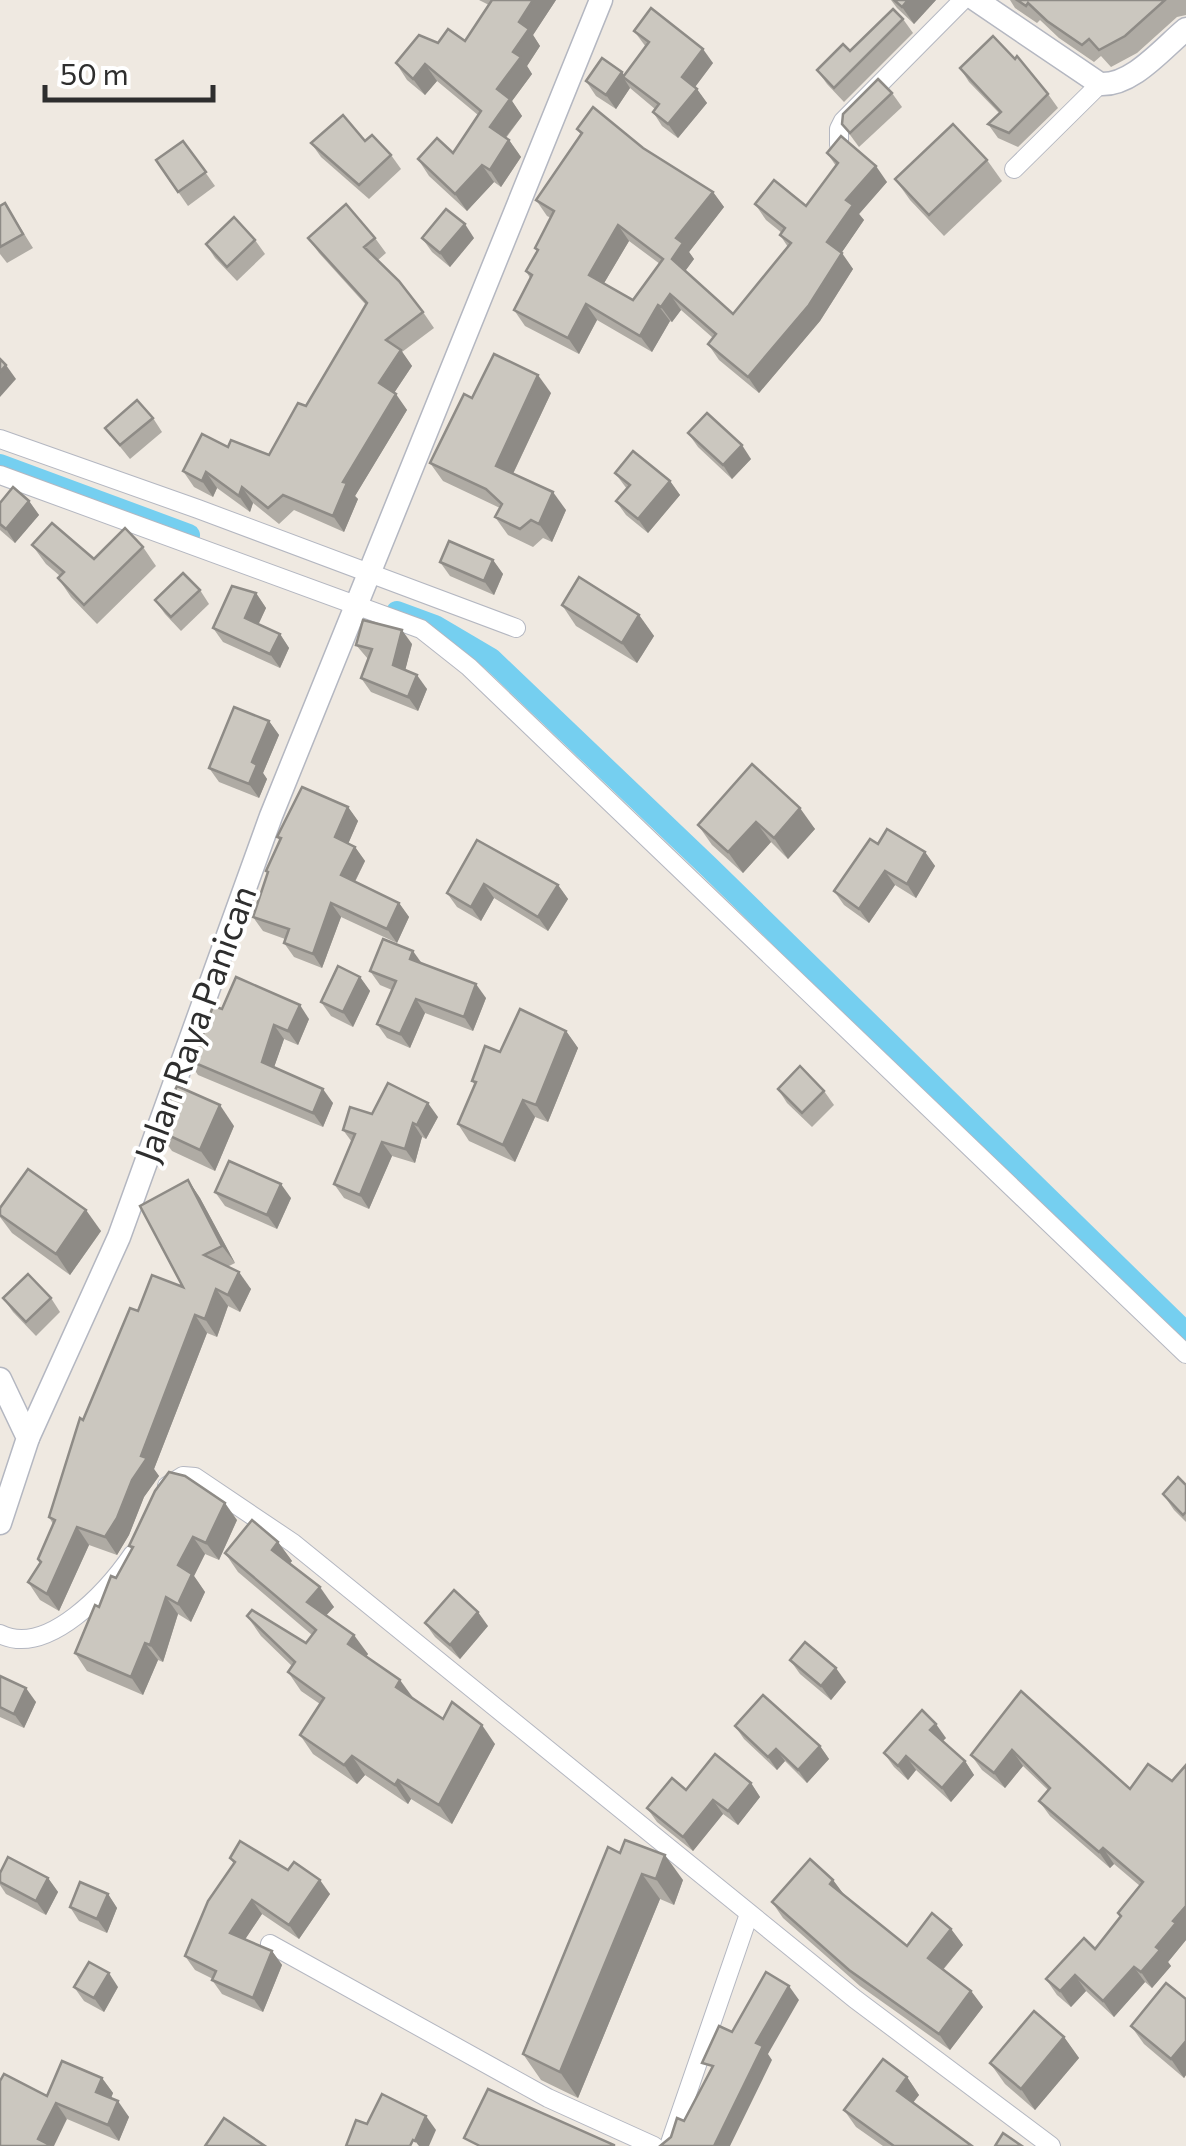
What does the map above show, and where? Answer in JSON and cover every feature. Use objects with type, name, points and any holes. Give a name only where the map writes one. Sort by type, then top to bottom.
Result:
[{"type":"street","name":"Jalan Raya Panican","points":[[0,1523],[28,1438],[119,1236],[271,816],[601,0]]},
{"type":"street","points":[[840,146],[842,121],[964,0]]},
{"type":"street","points":[[976,0],[1100,84],[1114,85],[1130,76],[1186,29]]},
{"type":"street","points":[[1014,169],[1100,84]]},
{"type":"street","points":[[0,439],[516,628]]},
{"type":"street","points":[[0,476],[421,629],[469,667],[1186,1354]]},
{"type":"street","points":[[0,1379],[28,1438]]},
{"type":"street","points":[[159,1496],[174,1479],[195,1477],[293,1543],[855,1999],[1052,2146]]},
{"type":"street","points":[[0,1634],[17,1640],[36,1638],[78,1614],[122,1570],[145,1530]]},
{"type":"street","points":[[669,2146],[749,1914]]},
{"type":"street","points":[[270,1944],[548,2098],[654,2146]]},
{"type":"building","points":[[492,0],[533,0],[519,22],[529,29],[513,52],[521,57],[497,89],[510,99],[490,127],[509,140],[490,170],[482,165],[455,194],[418,159],[437,138],[453,153],[481,111],[425,64],[413,79],[396,63],[419,35],[438,43],[448,29],[465,41]]},
{"type":"building","points":[[1017,0],[1165,0],[1125,36],[1099,50],[1089,39],[1082,45],[1028,3],[1026,6]]},
{"type":"building","points":[[651,8],[703,49],[682,77],[697,89],[668,124],[653,112],[659,104],[623,77],[649,42],[634,31]]},
{"type":"building","points":[[893,9],[903,19],[834,88],[817,70],[843,44],[850,51]]},
{"type":"building","points":[[993,36],[1015,59],[1017,56],[1048,94],[1009,133],[988,124],[1001,112],[960,68]]},
{"type":"building","points":[[602,58],[622,72],[606,95],[586,81]]},
{"type":"building","points":[[878,79],[892,93],[850,133],[842,124],[843,114]]},
{"type":"building","points":[[593,107],[643,148],[713,192],[676,238],[683,243],[672,259],[733,314],[791,243],[780,235],[785,228],[755,204],[774,180],[806,206],[838,163],[827,153],[841,136],[876,166],[846,200],[853,205],[827,242],[842,253],[809,305],[748,377],[708,344],[716,334],[670,294],[661,307],[658,305],[640,336],[586,304],[568,338],[514,310],[532,275],[526,271],[538,250],[535,248],[554,211],[536,200],[582,133],[577,129]],"holes":[[[618,225],[663,259],[633,300],[589,275]]]},
{"type":"building","points":[[343,115],[365,141],[372,135],[391,155],[359,185],[311,143]]},
{"type":"building","points":[[953,124],[987,160],[929,215],[895,179]]},
{"type":"building","points":[[183,141],[206,172],[178,192],[156,160]]},
{"type":"building","points":[[5,203],[23,234],[0,247],[0,206]]},
{"type":"building","points":[[346,204],[375,238],[364,247],[399,281],[423,312],[386,340],[401,350],[379,383],[396,394],[343,482],[347,483],[333,516],[283,495],[268,508],[242,487],[239,496],[206,472],[202,481],[183,471],[202,434],[228,447],[231,440],[269,455],[298,403],[306,406],[367,303],[308,238]]},
{"type":"building","points":[[446,209],[465,224],[440,253],[422,238]]},
{"type":"building","points":[[234,217],[255,240],[227,267],[206,244]]},
{"type":"building","points":[[494,354],[538,375],[496,466],[553,492],[539,524],[531,520],[520,529],[495,517],[502,504],[486,489],[430,463],[464,394],[472,398]]},
{"type":"building","points":[[137,400],[153,418],[120,445],[105,428]]},
{"type":"building","points":[[707,413],[742,445],[723,465],[688,433]]},
{"type":"building","points":[[633,451],[670,481],[638,519],[616,501],[630,485],[615,473]]},
{"type":"building","points":[[13,487],[29,501],[6,529],[0,524],[0,503]]},
{"type":"building","points":[[52,523],[94,559],[125,528],[143,547],[84,605],[58,578],[64,572],[32,545]]},
{"type":"building","points":[[449,541],[493,560],[484,581],[440,562]]},
{"type":"building","points":[[183,573],[200,590],[171,617],[155,600]]},
{"type":"building","points":[[579,577],[639,615],[622,643],[562,605]]},
{"type":"building","points":[[232,586],[256,593],[245,618],[280,634],[270,654],[213,628]]},
{"type":"building","points":[[363,620],[402,630],[393,665],[417,675],[408,697],[361,678],[372,649],[356,645]]},
{"type":"building","points":[[234,707],[269,721],[252,762],[257,765],[249,784],[209,768]]},
{"type":"building","points":[[752,764],[800,808],[774,838],[756,822],[728,852],[698,825]]},
{"type":"building","points":[[302,787],[348,807],[335,837],[355,847],[341,875],[399,903],[387,929],[331,903],[313,954],[284,943],[289,929],[253,917],[266,871],[281,838],[277,837]]},
{"type":"building","points":[[887,829],[925,852],[907,884],[885,871],[859,909],[834,891],[870,839],[878,844]]},
{"type":"building","points":[[477,840],[558,885],[538,917],[484,884],[471,907],[447,893]]},
{"type":"building","points":[[383,939],[413,951],[410,959],[476,984],[464,1017],[416,999],[400,1034],[377,1024],[396,981],[370,971]]},
{"type":"building","points":[[338,966],[360,977],[343,1012],[321,1002]]},
{"type":"building","points":[[236,977],[300,1005],[288,1031],[274,1025],[262,1062],[323,1089],[313,1113],[188,1060],[198,1035],[202,1037],[213,1006],[222,1009]]},
{"type":"building","points":[[520,1009],[566,1031],[536,1105],[523,1100],[503,1145],[458,1124],[476,1082],[472,1081],[485,1046],[500,1052]]},
{"type":"building","points":[[800,1066],[824,1091],[802,1113],[778,1089]]},
{"type":"building","points":[[388,1083],[428,1103],[417,1125],[413,1123],[405,1149],[382,1142],[360,1195],[334,1184],[355,1134],[343,1130],[350,1107],[372,1114]]},
{"type":"building","points":[[177,1086],[220,1105],[200,1150],[157,1130]]},
{"type":"building","points":[[229,1161],[281,1184],[267,1215],[215,1192]]},
{"type":"building","points":[[28,1169],[86,1210],[56,1254],[0,1215],[0,1208]]},
{"type":"building","points":[[188,1180],[222,1246],[204,1255],[239,1272],[228,1295],[216,1289],[205,1319],[195,1315],[141,1456],[147,1458],[132,1480],[117,1518],[105,1537],[77,1527],[47,1594],[28,1582],[41,1562],[38,1559],[55,1520],[49,1517],[80,1418],[83,1420],[130,1308],[138,1311],[152,1275],[183,1287],[140,1206]]},
{"type":"building","points":[[28,1274],[51,1298],[26,1322],[3,1298]]},
{"type":"building","points":[[169,1472],[185,1476],[225,1503],[206,1543],[193,1537],[178,1565],[192,1574],[178,1604],[166,1597],[150,1645],[145,1643],[131,1677],[75,1653],[95,1605],[99,1607],[111,1576],[116,1578],[155,1491]]},
{"type":"building","points":[[1178,1477],[1186,1485],[1183,1515],[1163,1494]]},
{"type":"building","points":[[252,1520],[278,1542],[272,1550],[320,1587],[307,1602],[354,1635],[348,1644],[400,1680],[396,1687],[443,1719],[452,1702],[482,1725],[439,1805],[398,1780],[395,1785],[352,1756],[344,1765],[300,1735],[324,1698],[288,1672],[295,1662],[247,1616],[252,1610],[306,1643],[316,1630],[225,1553]]},
{"type":"building","points":[[454,1590],[478,1612],[450,1645],[425,1623]]},
{"type":"building","points":[[805,1642],[836,1668],[821,1686],[790,1660]]},
{"type":"building","points":[[0,1676],[26,1688],[14,1714],[0,1707]]},
{"type":"building","points":[[1021,1691],[1130,1789],[1148,1764],[1172,1781],[1186,1765],[1186,1906],[1156,1947],[1160,1950],[1141,1972],[1134,1967],[1103,2001],[1075,1975],[1060,1991],[1046,1979],[1084,1938],[1095,1949],[1143,1882],[1103,1848],[1099,1852],[1039,1801],[1050,1788],[1012,1750],[994,1773],[971,1755]]},
{"type":"building","points":[[763,1695],[820,1746],[798,1770],[776,1749],[768,1757],[735,1726]]},
{"type":"building","points":[[922,1710],[936,1724],[930,1730],[965,1761],[942,1788],[906,1756],[898,1766],[884,1753]]},
{"type":"building","points":[[715,1754],[751,1783],[728,1811],[713,1800],[683,1837],[647,1808],[672,1778],[686,1790]]},
{"type":"building","points":[[625,1840],[665,1855],[656,1879],[642,1874],[560,2072],[523,2054],[608,1847],[620,1853]]},
{"type":"building","points":[[240,1841],[288,1870],[294,1862],[320,1880],[289,1925],[252,1900],[230,1933],[272,1951],[253,1998],[212,1980],[216,1971],[185,1956],[208,1901],[235,1862],[230,1858]]},
{"type":"building","points":[[8,1857],[48,1878],[36,1901],[0,1882]]},
{"type":"building","points":[[810,1859],[833,1880],[830,1884],[907,1946],[932,1913],[951,1929],[928,1958],[971,1991],[939,2034],[849,1970],[772,1902]]},
{"type":"building","points":[[80,1882],[108,1894],[97,1919],[70,1907]]},
{"type":"building","points":[[89,1962],[109,1973],[94,1998],[74,1987]]},
{"type":"building","points":[[766,1972],[789,1986],[756,2043],[763,2046],[714,2146],[660,2146],[671,2137],[677,2118],[684,2121],[713,2066],[702,2063],[719,2026],[732,2032]]},
{"type":"building","points":[[1166,1983],[1186,1999],[1186,2041],[1171,2059],[1131,2026]]},
{"type":"building","points":[[1034,2011],[1064,2037],[1021,2089],[990,2063]]},
{"type":"building","points":[[883,2059],[907,2077],[897,2091],[972,2146],[894,2146],[844,2110]]},
{"type":"building","points":[[62,2061],[102,2078],[96,2092],[118,2101],[108,2125],[56,2103],[38,2139],[52,2146],[0,2146],[0,2081],[4,2074],[47,2096]]},
{"type":"building","points":[[488,2089],[614,2146],[480,2146],[464,2138]]},
{"type":"building","points":[[382,2094],[426,2116],[415,2141],[410,2146],[346,2146],[356,2120],[367,2124]]},
{"type":"building","points":[[224,2118],[265,2146],[205,2146]]},
{"type":"building","points":[[1003,2133],[1022,2146],[995,2146]]},
{"type":"waterway","points":[[0,465],[189,535]]},
{"type":"waterway","points":[[397,612],[435,626],[491,659],[1186,1333]]}]
